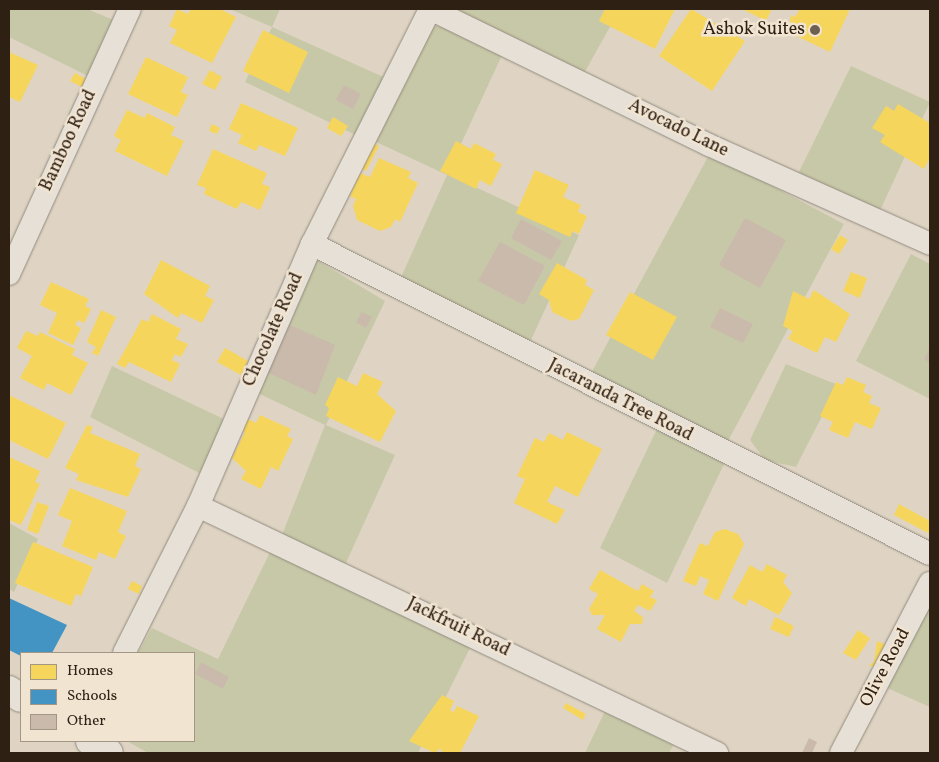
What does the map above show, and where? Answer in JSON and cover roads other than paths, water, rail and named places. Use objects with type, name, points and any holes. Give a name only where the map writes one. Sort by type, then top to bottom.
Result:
[{"type":"street","name":"Bamboo Road","points":[[9,274],[130,9]]},
{"type":"street","name":"Avocado Lane","points":[[430,9],[709,145],[930,242]]},
{"type":"street","name":"Chocolate Road","points":[[125,652],[198,506],[312,244],[430,9]]},
{"type":"street","name":"Jacaranda Tree Road","points":[[312,244],[930,554]]},
{"type":"street","name":"Jackfruit Road","points":[[198,506],[717,753]]},
{"type":"street","name":"Olive Road","points":[[841,753],[930,583]]},
{"type":"street","points":[[9,690],[20,697]]},
{"type":"street","points":[[92,742],[109,753]]},
{"type":"place","name":"Ashok Suites","points":[[815,30]]}]
